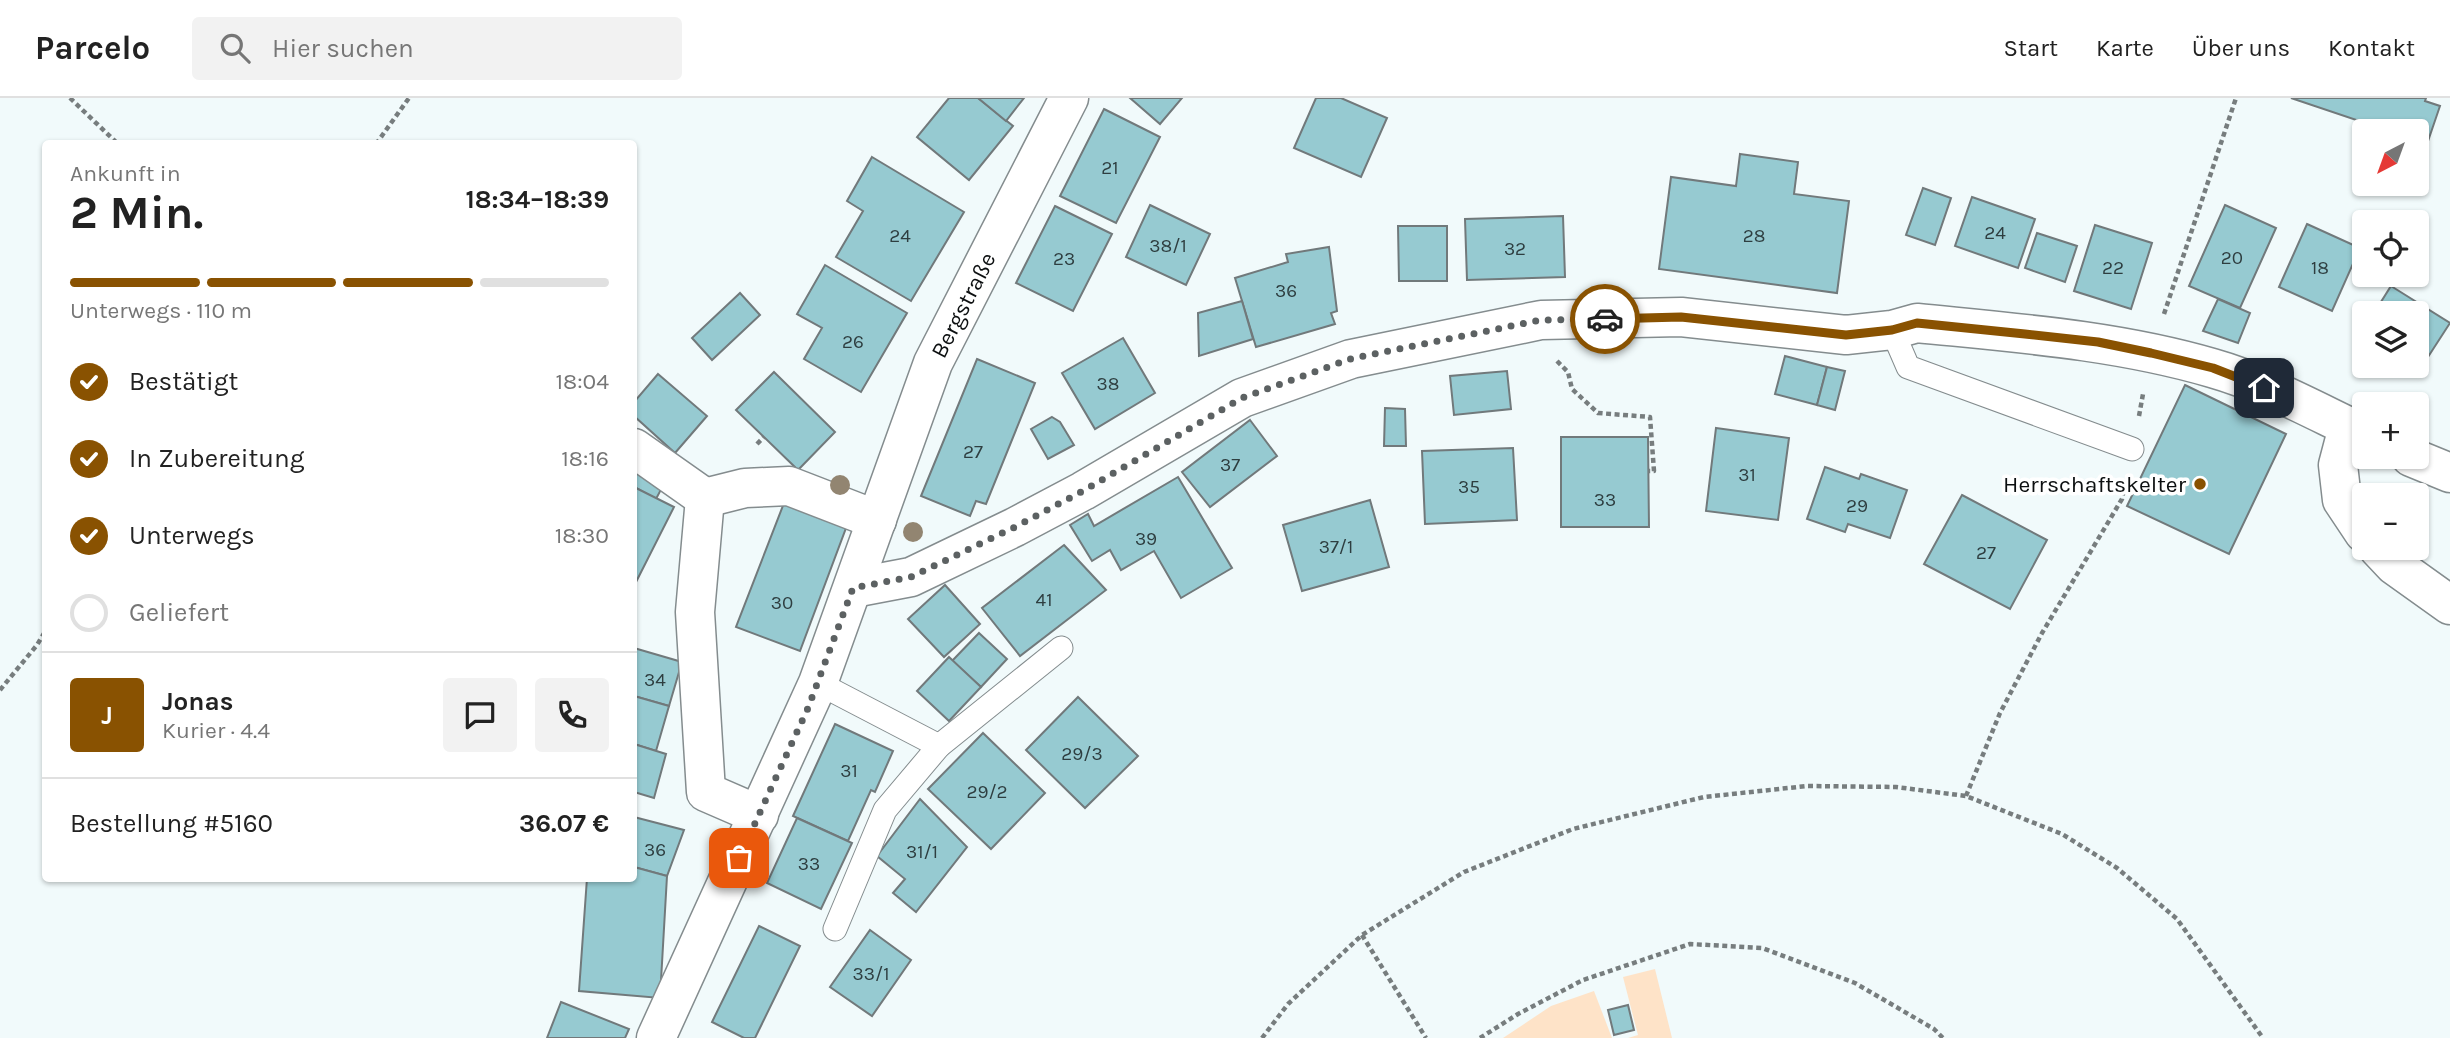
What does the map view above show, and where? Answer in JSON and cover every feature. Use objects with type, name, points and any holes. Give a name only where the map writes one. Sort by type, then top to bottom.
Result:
[{"type":"street","name":"Bergstraße","points":[[656,1038],[818,683],[933,363],[1069,98]]},
{"type":"street","points":[[853,588],[911,577],[1015,527],[1083,491],[1242,398],[1350,359],[1541,320],[1681,317],[1846,335],[1892,330],[1917,323],[2098,342],[2213,368],[2244,379],[2352,429]]},
{"type":"street","points":[[2352,439],[2338,465],[2342,500],[2352,515]]},
{"type":"street","points":[[637,450],[705,498],[745,488],[789,486],[877,520]]},
{"type":"street","points":[[2429,464],[2450,473]]},
{"type":"street","points":[[705,498],[695,612],[706,792],[759,816]]},
{"type":"street","points":[[2389,560],[2450,606]]},
{"type":"lane","points":[[1892,330],[1908,367],[2132,449]]},
{"type":"lane","points":[[835,929],[885,810],[939,746],[1062,648]]},
{"type":"lane","points":[[818,683],[939,746]]},
{"type":"path","points":[[70,98],[114,140]]},
{"type":"path","points":[[379,140],[410,98]]},
{"type":"path","points":[[2151,353],[2236,98]]},
{"type":"path","points":[[1568,372],[1572,389],[1598,413],[1650,417],[1654,471],[1648,471]]},
{"type":"path","points":[[757,444],[764,437]]},
{"type":"path","points":[[1966,796],[2000,713],[2036,645],[2122,499],[2132,449]]},
{"type":"path","points":[[0,690],[42,637]]},
{"type":"path","points":[[1262,1038],[1288,1004],[1362,935],[1464,872],[1573,829],[1703,797],[1807,786],[1896,787],[1966,796],[2062,834],[2117,868],[2177,919],[2263,1038]]},
{"type":"path","points":[[1362,935],[1426,1038]]},
{"type":"path","points":[[1479,1038],[1583,980],[1690,944],[1762,948],[1855,983],[1934,1029],[1944,1038]]},
{"type":"shaded area","points":[[1655,969],[1672,1038],[1628,1038],[1638,1035],[1623,977]]},
{"type":"shaded area","points":[[1594,991],[1612,1038],[1503,1038],[1551,1006]]},
{"type":"building","points":[[949,98],[978,98],[1013,126],[969,180],[917,137]]},
{"type":"building","points":[[978,98],[1024,98],[1006,121]]},
{"type":"building","points":[[1130,98],[1182,98],[1160,124]]},
{"type":"building","points":[[1316,98],[1341,98],[1387,118],[1361,177],[1294,148]]},
{"type":"building","points":[[2291,98],[2426,98],[2425,101],[2440,106],[2429,138],[2429,119],[2353,119]]},
{"type":"building","points":[[1104,109],[1160,137],[1116,223],[1060,196]]},
{"type":"building","points":[[1740,154],[1798,162],[1794,194],[1849,201],[1837,293],[1659,269],[1671,177],[1736,186]]},
{"type":"building","points":[[872,157],[964,212],[911,301],[836,257],[863,211],[847,201]]},
{"type":"building","points":[[1923,188],[1951,198],[1935,245],[1906,235]]},
{"type":"building","points":[[1972,197],[2035,219],[2018,268],[1955,246]]},
{"type":"building","points":[[1150,205],[1210,234],[1186,285],[1126,257]]},
{"type":"building","points":[[2225,205],[2276,228],[2240,308],[2189,286]]},
{"type":"building","points":[[1055,206],[1112,234],[1073,311],[1016,283]]},
{"type":"building","points":[[1563,216],[1565,277],[1467,280],[1465,219]]},
{"type":"building","points":[[2307,224],[2352,244],[2352,266],[2332,311],[2279,287]]},
{"type":"building","points":[[2095,225],[2152,243],[2131,309],[2074,291]]},
{"type":"building","points":[[1398,226],[1447,226],[1447,281],[1399,281]]},
{"type":"building","points":[[2037,233],[2077,246],[2065,282],[2025,268]]},
{"type":"building","points":[[1329,247],[1337,311],[1331,313],[1335,324],[1256,347],[1235,278],[1288,262],[1286,254]]},
{"type":"building","points":[[825,265],[907,313],[861,392],[804,359],[822,328],[797,314]]},
{"type":"building","points":[[2393,287],[2415,301],[2382,301]]},
{"type":"building","points":[[740,293],[760,315],[712,360],[692,338]]},
{"type":"building","points":[[2218,299],[2250,313],[2238,343],[2203,331]]},
{"type":"building","points":[[1242,301],[1253,339],[1199,356],[1198,313]]},
{"type":"building","points":[[2429,310],[2450,323],[2429,355]]},
{"type":"building","points":[[1123,338],[1155,393],[1095,429],[1062,373]]},
{"type":"building","points":[[1785,356],[1827,367],[1817,405],[1775,394]]},
{"type":"building","points":[[977,359],[1035,383],[986,504],[976,501],[970,516],[921,496]]},
{"type":"building","points":[[1827,367],[1845,371],[1835,410],[1817,405]]},
{"type":"building","points":[[1507,371],[1511,409],[1454,415],[1450,376]]},
{"type":"building","points":[[774,372],[835,432],[798,470],[736,410]]},
{"type":"building","points":[[658,374],[707,416],[675,453],[637,419],[637,398]]},
{"type":"building","name":"Herrschaftskelter","points":[[2185,385],[2286,434],[2229,554],[2127,506]]},
{"type":"building","points":[[1385,408],[1405,409],[1406,446],[1384,446]]},
{"type":"building","points":[[1052,417],[1060,422],[1074,445],[1048,459],[1031,429]]},
{"type":"building","points":[[1250,420],[1277,456],[1210,507],[1182,472]]},
{"type":"building","points":[[1716,428],[1789,438],[1778,520],[1706,511]]},
{"type":"building","points":[[1561,437],[1648,437],[1649,527],[1561,527]]},
{"type":"building","points":[[1513,448],[1517,520],[1425,524],[1422,451]]},
{"type":"building","points":[[637,465],[666,480],[656,499],[637,489]]},
{"type":"building","points":[[1825,467],[1859,479],[1861,474],[1907,490],[1890,538],[1848,524],[1845,532],[1807,519]]},
{"type":"building","points":[[1178,477],[1232,568],[1181,598],[1154,551],[1121,570],[1110,550],[1092,561],[1070,525],[1088,514],[1094,526]]},
{"type":"building","points":[[637,488],[674,507],[637,580]]},
{"type":"building","points":[[1962,495],[2047,540],[2010,609],[1924,564]]},
{"type":"building","points":[[1370,500],[1389,567],[1302,591],[1283,525]]},
{"type":"building","points":[[784,503],[846,528],[800,651],[736,627]]},
{"type":"building","points":[[1064,545],[1106,590],[1020,656],[982,608]]},
{"type":"building","points":[[945,585],[980,624],[944,657],[908,619]]},
{"type":"building","points":[[979,633],[1007,659],[981,687],[952,661]]},
{"type":"building","points":[[637,649],[682,662],[669,706],[637,697]]},
{"type":"building","points":[[949,657],[981,687],[949,721],[917,691]]},
{"type":"building","points":[[637,697],[669,706],[656,751],[637,745]]},
{"type":"building","points":[[1078,697],[1138,756],[1085,808],[1026,750]]},
{"type":"building","points":[[835,724],[893,751],[875,792],[871,790],[848,841],[793,816]]},
{"type":"building","points":[[983,733],[1045,793],[991,849],[928,789]]},
{"type":"building","points":[[637,745],[666,754],[654,798],[637,793]]},
{"type":"building","points":[[920,799],[967,847],[916,912],[893,893],[905,879],[877,856]]},
{"type":"building","points":[[637,818],[684,830],[667,876],[637,868]]},
{"type":"building","points":[[797,818],[852,843],[821,909],[767,883]]},
{"type":"building","points":[[637,868],[667,876],[660,998],[579,991],[587,882],[637,882]]},
{"type":"building","points":[[759,926],[800,946],[755,1038],[744,1038],[712,1022]]},
{"type":"building","points":[[870,930],[911,960],[872,1016],[830,987]]},
{"type":"building","points":[[561,1002],[629,1029],[625,1038],[547,1038]]},
{"type":"building","points":[[1628,1005],[1634,1030],[1614,1035],[1608,1010]]},
{"type":"way so far","points":[[739,858],[808,708],[853,588],[911,577],[1083,491],[1242,398],[1350,359],[1541,320],[1605,319]]},
{"type":"place","name":"Herrschaftskelter","points":[[2200,484]]},
{"type":"route","points":[[1605,319],[1681,317],[1846,335],[1892,330],[1917,323],[2025,334],[2098,342],[2151,353],[2213,368],[2264,388]]}]
